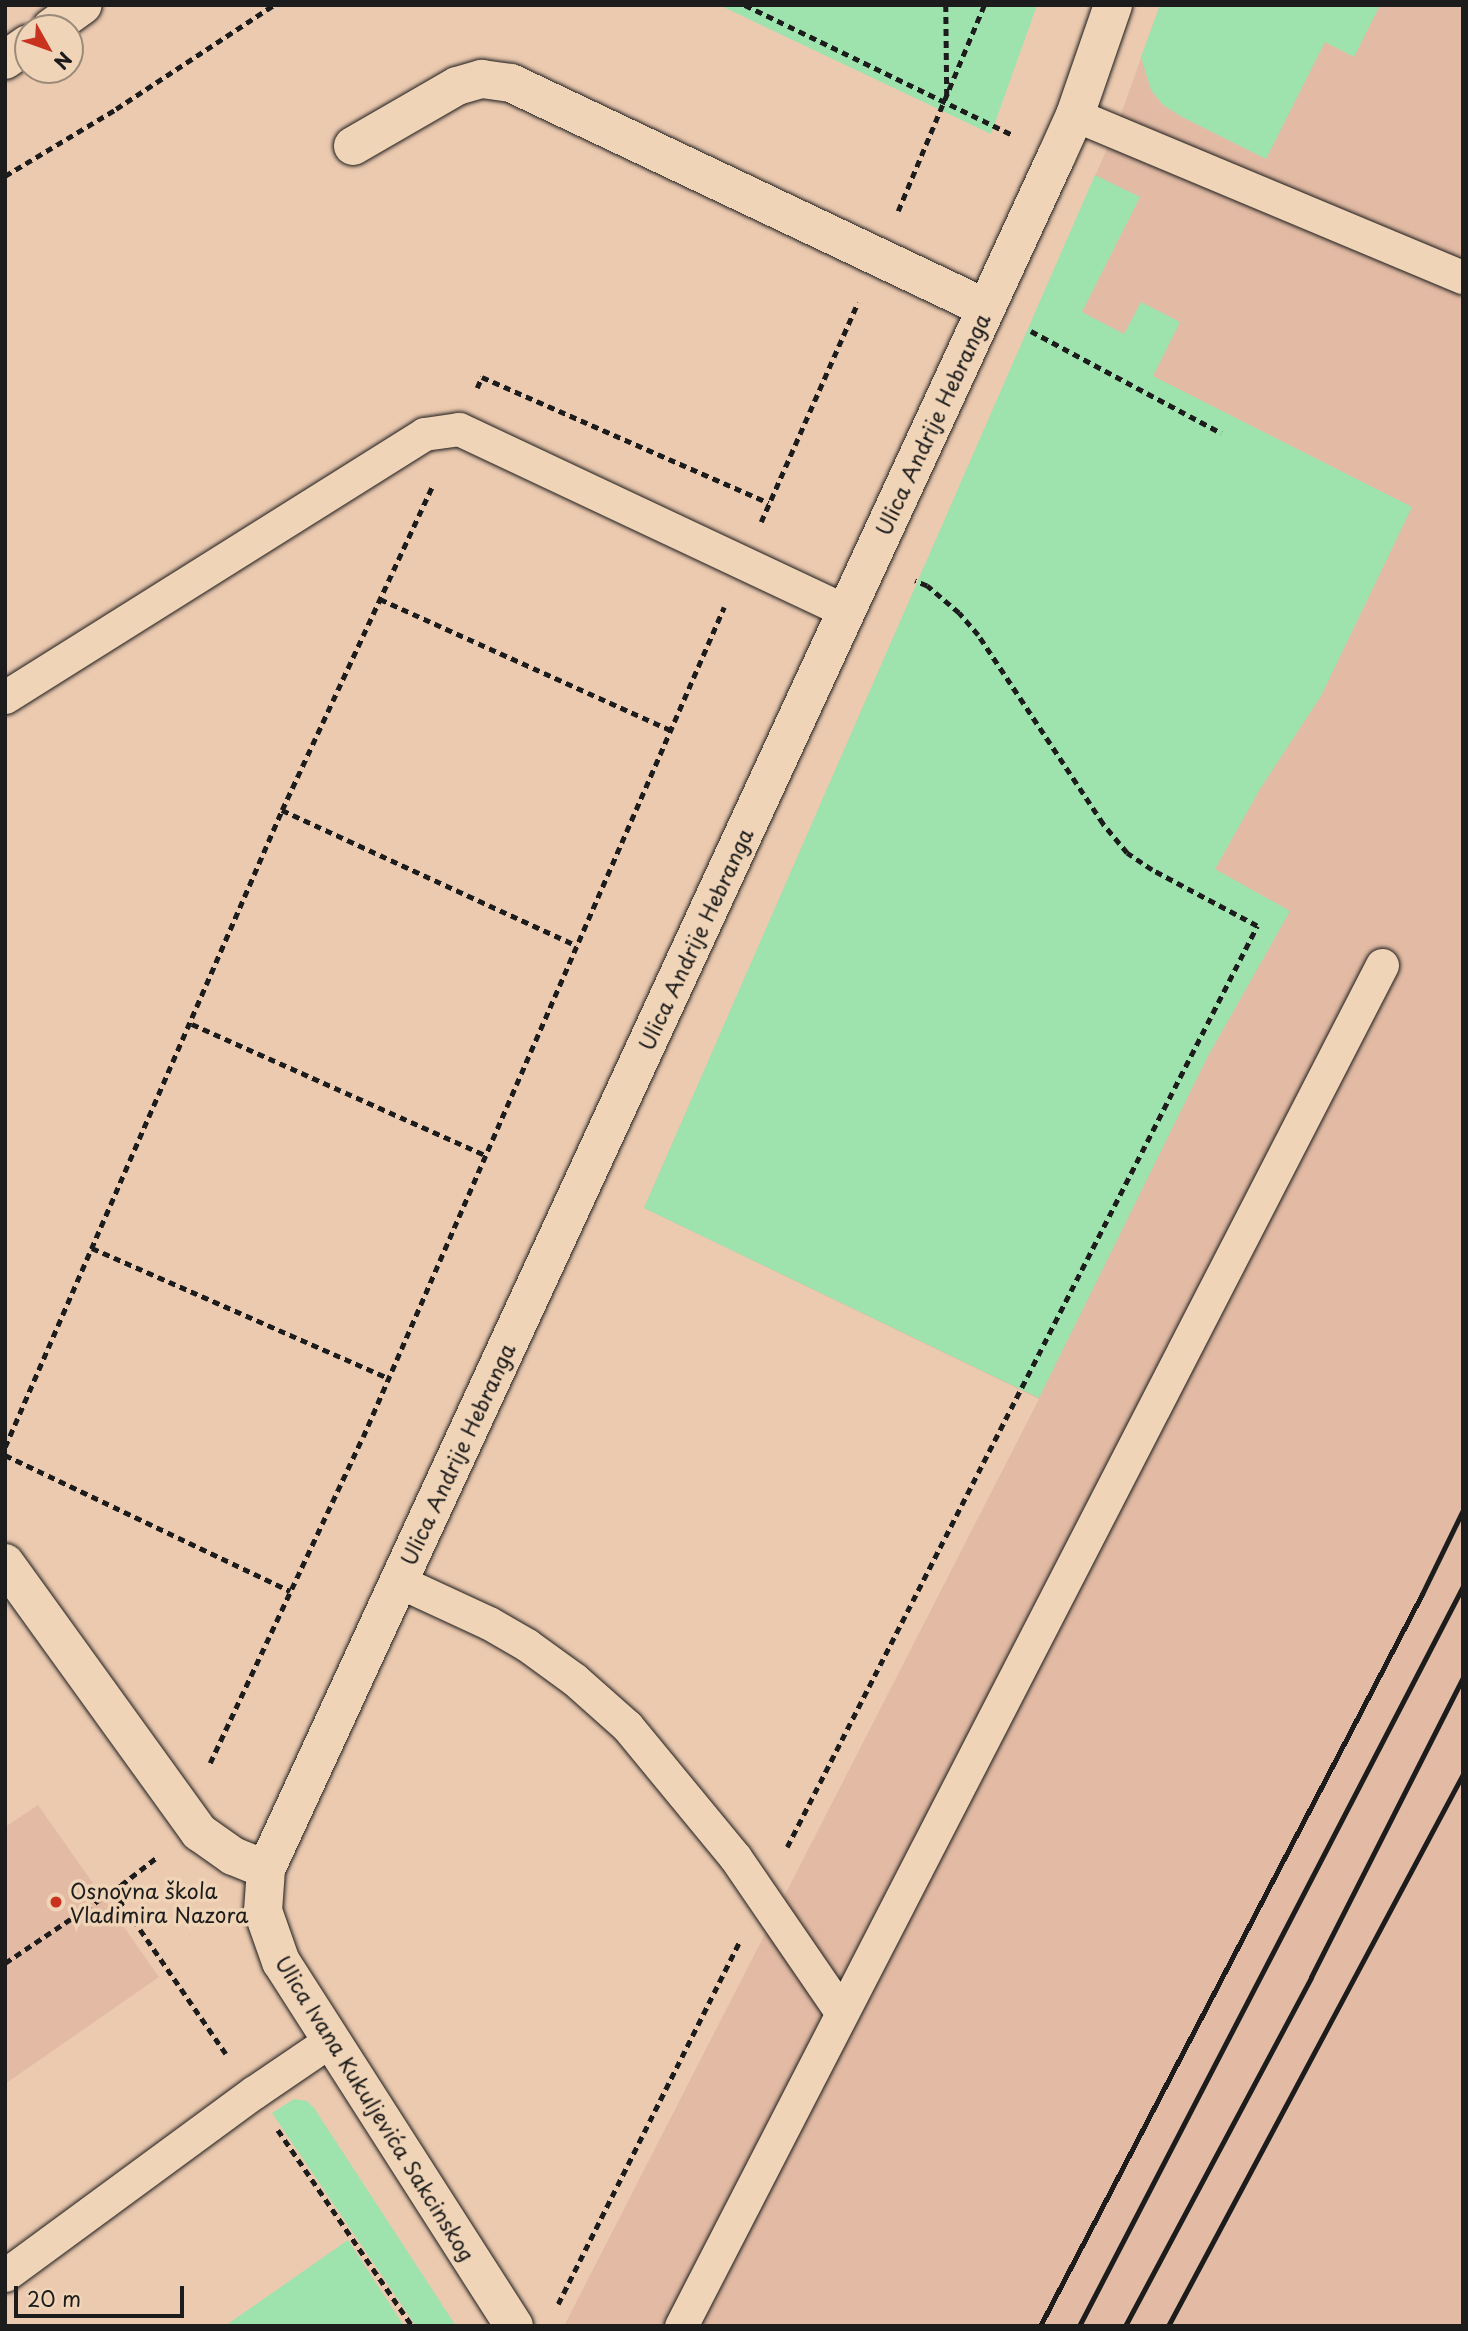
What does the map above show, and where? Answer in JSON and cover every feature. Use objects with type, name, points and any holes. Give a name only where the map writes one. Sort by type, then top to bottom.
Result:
[{"type":"main road","name":"Ulica Andrije Hebranga","points":[[266,1869],[1075,115],[1113,5]]},
{"type":"main road","points":[[353,146],[457,86],[482,79],[511,83],[986,307]]},
{"type":"main road","points":[[5,1563],[199,1832],[233,1856],[266,1869]]},
{"type":"main road","name":"Ulica Ivana Kukuljevića Sakcinskog","points":[[266,1869],[263,1911],[281,1962],[514,2326]]},
{"type":"lane","points":[[1075,115],[1463,277]]},
{"type":"lane","points":[[5,697],[424,434],[459,429],[846,611]]},
{"type":"lane","points":[[681,2326],[1382,965]]},
{"type":"lane","points":[[398,1581],[489,1623],[575,1679],[628,1726],[672,1777],[762,1896],[842,2013]]},
{"type":"lane","points":[[5,2275],[253,2093],[331,2040]]},
{"type":"path","points":[[5,176],[116,109],[274,5]]},
{"type":"path","points":[[745,5],[1056,156]]},
{"type":"path","points":[[946,5],[947,102]]},
{"type":"path","points":[[5,1963],[148,1866],[168,1844],[186,1813],[387,1378],[947,102],[984,5]]},
{"type":"path","points":[[986,307],[1221,433]]},
{"type":"path","points":[[5,1447],[282,810],[482,377],[769,503]]},
{"type":"path","points":[[553,2314],[762,1896],[1256,926],[1152,870],[1127,853],[1103,824],[985,646],[958,612],[927,586],[870,559]]},
{"type":"path","points":[[380,599],[670,730]]},
{"type":"path","points":[[282,810],[576,945]]},
{"type":"path","points":[[191,1024],[485,1155]]},
{"type":"path","points":[[92,1248],[387,1378]]},
{"type":"path","points":[[5,1455],[290,1591]]},
{"type":"shaded area","points":[[1160,5],[1463,5],[1463,2326],[564,2326],[1039,1399],[644,1208],[1116,128]]},
{"type":"shaded area","name":"Osnovna škola Vladimira Nazora","points":[[38,1805],[159,1977],[5,2084],[5,1827]]},
{"type":"green space","points":[[719,5],[1037,5],[991,134]]},
{"type":"green space","points":[[1160,5],[1380,5],[1354,57],[1325,42],[1266,159],[1182,117],[1163,105],[1151,90],[1141,57]]},
{"type":"green space","points":[[1095,175],[1140,197],[1082,312],[1124,334],[1141,302],[1180,322],[1153,376],[1412,507],[1321,696],[1260,789],[1215,869],[1290,911],[1207,1058],[1039,1398],[644,1208]]},
{"type":"green space","points":[[294,2099],[307,2101],[314,2108],[456,2326],[416,2326],[272,2113]]},
{"type":"green space","points":[[348,2240],[404,2326],[225,2326]]},
{"type":"railway","points":[[1040,2326],[1422,1594],[1463,1510]]},
{"type":"railway","points":[[1079,2326],[1463,1586]]},
{"type":"railway","points":[[1125,2326],[1311,1977],[1463,1678]]},
{"type":"railway","points":[[1168,2326],[1463,1774]]},
{"type":"place","name":"Osnovna škola Vladimira Nazora","points":[[56,1902]]}]
